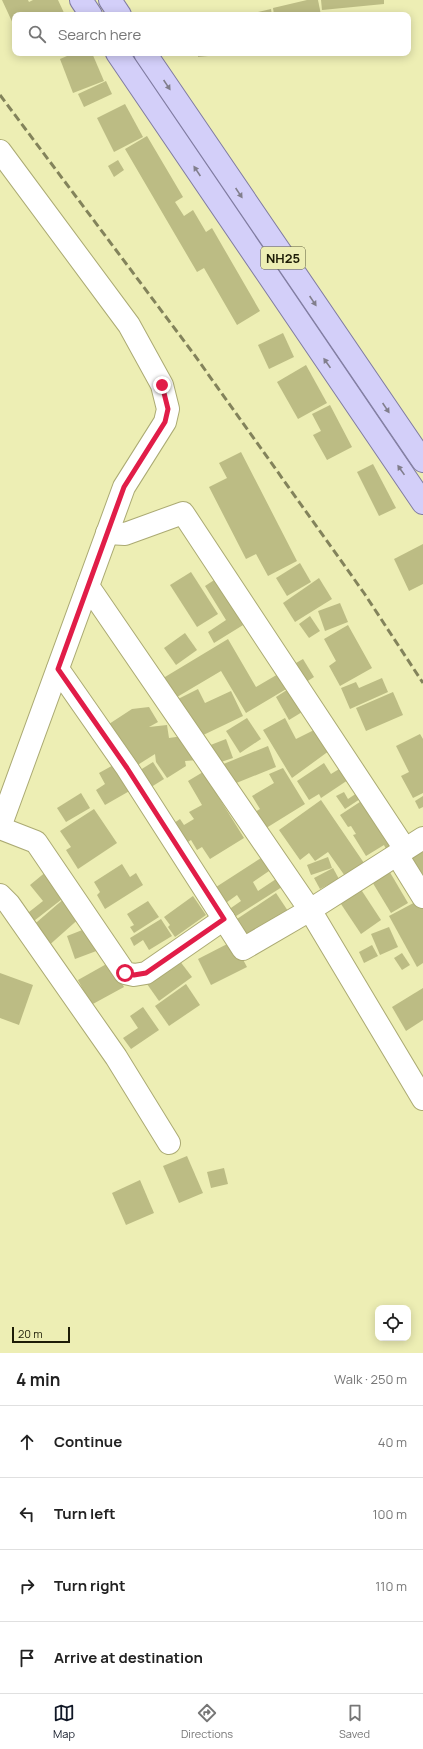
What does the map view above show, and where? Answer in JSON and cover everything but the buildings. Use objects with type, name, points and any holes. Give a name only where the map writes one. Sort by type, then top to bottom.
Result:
[{"type":"main road","points":[[81,0],[89,12]]},
{"type":"main road","points":[[110,0],[118,12]]},
{"type":"main road","name":"NH25","points":[[119,56],[423,503]]},
{"type":"main road","name":"NH25","points":[[147,56],[423,461]]},
{"type":"street","points":[[0,151],[129,325],[162,385],[168,409],[165,422],[124,487],[0,827],[36,842],[125,973],[134,975],[146,973],[224,919]]},
{"type":"street","points":[[107,533],[125,534],[183,514],[408,848],[423,896]]},
{"type":"street","points":[[88,586],[310,910],[423,1099]]},
{"type":"street","points":[[58,669],[127,768],[243,949],[310,910],[408,848]]},
{"type":"street","points":[[0,895],[9,904],[116,1057],[169,1143]]},
{"type":"railway","points":[[0,95],[193,353],[364,593],[423,683]]},
{"type":"route","points":[[125,973],[134,975],[146,973],[224,919],[127,768],[58,669],[124,487],[165,422],[168,409],[162,385]]}]
